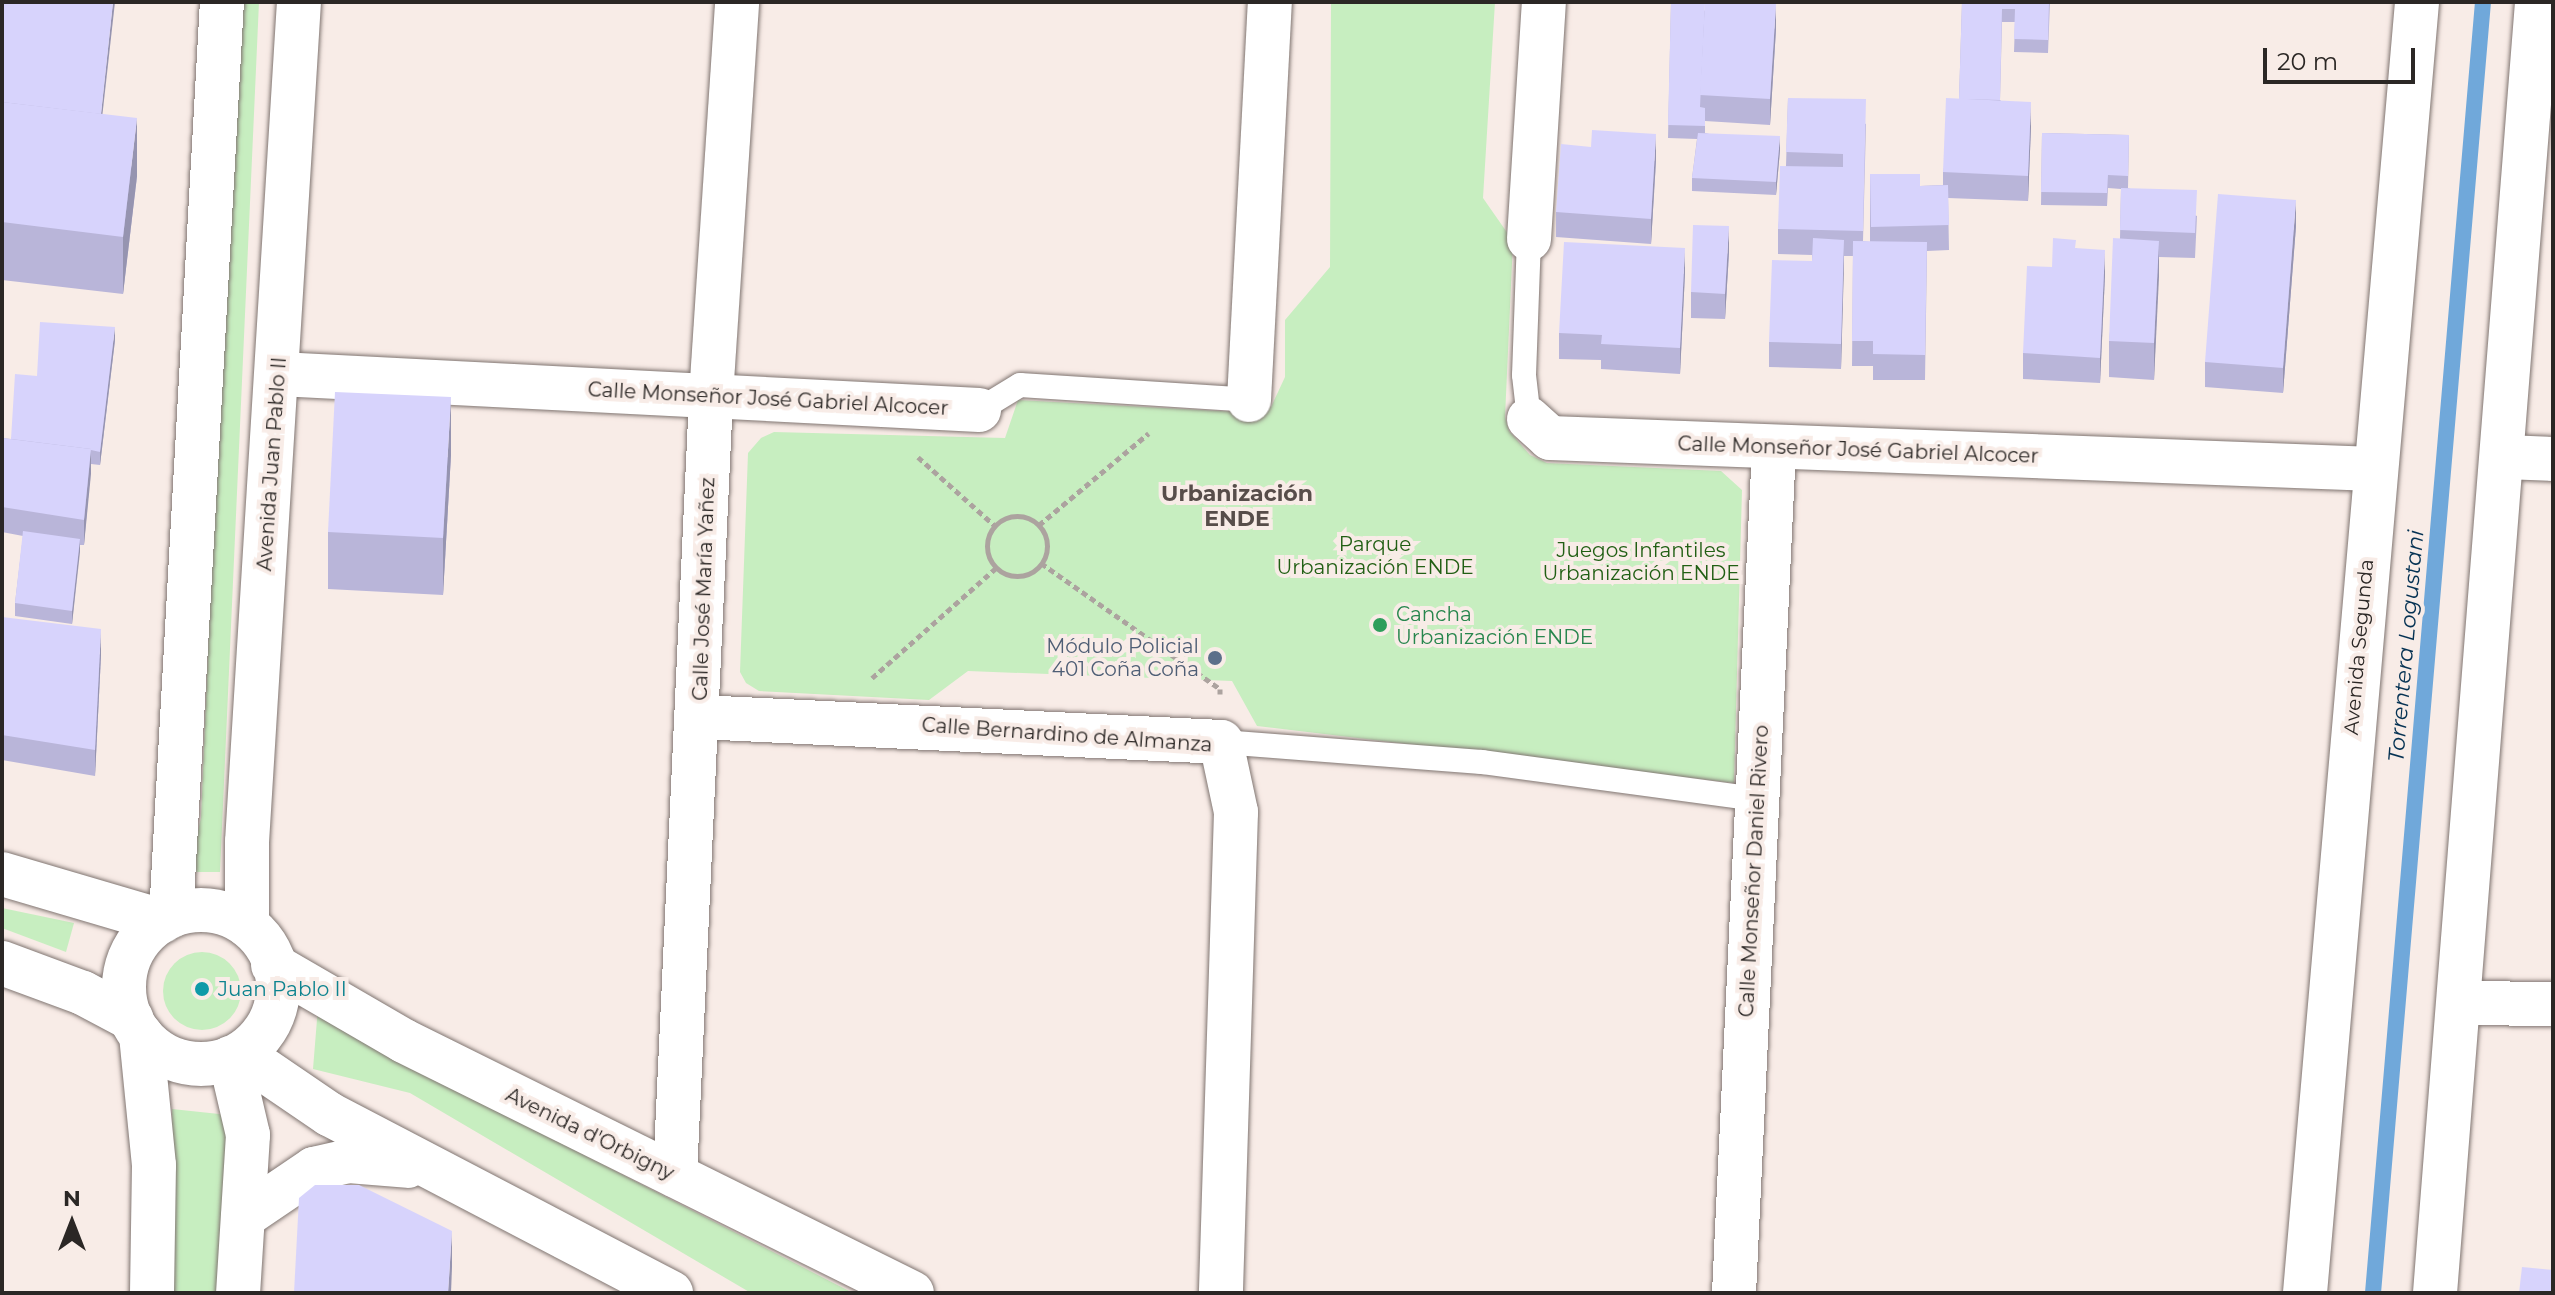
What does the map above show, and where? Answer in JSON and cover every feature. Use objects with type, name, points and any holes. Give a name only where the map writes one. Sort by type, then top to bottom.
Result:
[{"type":"street","points":[[152,1293],[154,1165],[137,1027],[125,992],[128,965],[141,940],[167,919],[222,2]]},
{"type":"street","name":"Avenida Juan Pablo II","points":[[247,925],[247,842],[279,374],[299,2]]},
{"type":"street","name":"Calle José María Yañez","points":[[675,1175],[699,717],[711,396],[737,2]]},
{"type":"street","points":[[1249,400],[1270,2]]},
{"type":"street","points":[[1529,239],[1544,2]]},
{"type":"street","points":[[2409,2],[2417,2]]},
{"type":"street","name":"Avenida Segunda","points":[[2305,1293],[2374,469],[2417,2]]},
{"type":"street","points":[[2435,1293],[2542,9]]},
{"type":"street","name":"Calle Monseñor José Gabriel Alcocer","points":[[279,374],[979,410]]},
{"type":"street","name":"Calle Monseñor José Gabriel Alcocer","points":[[1529,419],[1550,438],[2374,469]]},
{"type":"street","name":"Calle Monseñor Daniel Rivero","points":[[1734,1293],[1774,448]]},
{"type":"street","points":[[2505,457],[2553,459]]},
{"type":"street","name":"Calle Bernardino de Almanza","points":[[699,717],[869,722],[1221,742],[1236,812],[1221,1293]]},
{"type":"street","points":[[2,874],[167,919],[210,911],[247,925],[264,943],[278,981],[274,1015],[267,1031],[235,1056],[194,1063],[176,1059],[137,1027],[83,993],[2,963]]},
{"type":"street","name":"Avenida d'Orbigny","points":[[273,965],[404,1041],[912,1293]]},
{"type":"street","points":[[2461,1003],[2553,1004]]},
{"type":"street","points":[[235,1056],[292,1094],[671,1293]]},
{"type":"street","points":[[235,1056],[248,1135],[238,1293]]},
{"type":"street","points":[[243,1217],[314,1169],[349,1161],[432,1169]]},
{"type":"lane","name":"Calle Monseñor José Gabriel Alcocer","points":[[1529,239],[1524,375],[1529,419]]},
{"type":"lane","name":"Calle Monseñor José Gabriel Alcocer","points":[[979,410],[1020,385],[1249,400]]},
{"type":"lane","points":[[1221,742],[1482,762],[1757,799]]},
{"type":"path","points":[[1039,525],[1159,424],[1163,393]]},
{"type":"path","points":[[898,407],[894,435],[995,525]]},
{"type":"path","points":[[1021,516],[1039,525],[1047,544],[1041,563],[1025,575],[996,568],[987,542],[995,525],[1021,516]]},
{"type":"path","points":[[1041,563],[1220,689],[1221,742]]},
{"type":"path","points":[[869,722],[873,673],[996,568]]},
{"type":"green space","points":[[235,2],[259,2],[220,872],[188,872],[201,818]]},
{"type":"green space","name":"Parque Urbanización ENDE","points":[[1331,2],[1495,2],[1483,198],[1513,241],[1505,417],[1509,431],[1530,455],[1547,463],[1721,471],[1742,490],[1734,783],[1257,726],[1232,681],[968,671],[929,700],[759,691],[746,683],[740,672],[748,453],[761,438],[774,432],[1005,438],[1018,400],[1257,413],[1271,407],[1285,377],[1285,320],[1330,267]]},
{"type":"green space","points":[[2,908],[74,923],[66,952],[2,928]]},
{"type":"green space","points":[[194,952],[210,952],[224,958],[235,969],[241,991],[235,1013],[224,1024],[210,1030],[194,1030],[180,1024],[169,1013],[163,999],[163,983],[169,969],[180,958]]},
{"type":"green space","points":[[318,1007],[391,1056],[853,1293],[751,1293],[410,1093],[313,1069]]},
{"type":"green space","points":[[172,1109],[238,1116],[224,1293],[174,1293]]},
{"type":"building","points":[[2,2],[113,2],[101,114],[2,102]]},
{"type":"building","points":[[1671,2],[1705,2],[1700,107],[1705,108],[1705,126],[1668,125]]},
{"type":"building","points":[[1705,2],[1776,4],[1770,99],[1700,95]]},
{"type":"building","points":[[1962,2],[2049,2],[2048,40],[2014,39],[2015,9],[2002,9],[2000,100],[1959,99]]},
{"type":"building","points":[[1788,98],[1866,99],[1863,231],[1778,229],[1780,166],[1843,167],[1843,154],[1786,152]]},
{"type":"building","points":[[1946,98],[2031,102],[2028,176],[1943,172]]},
{"type":"building","points":[[2,102],[137,118],[123,237],[2,222]]},
{"type":"building","points":[[1592,130],[1656,134],[1651,219],[1556,212],[1561,144],[1591,147]]},
{"type":"building","points":[[1698,133],[1780,136],[1776,182],[1692,178]]},
{"type":"building","points":[[2042,133],[2129,135],[2128,176],[2108,175],[2107,193],[2041,192]]},
{"type":"building","points":[[1870,174],[1920,174],[1920,186],[1948,185],[1949,225],[1871,227]]},
{"type":"building","points":[[2121,188],[2197,190],[2195,233],[2120,230]]},
{"type":"building","points":[[2218,194],[2296,200],[2283,368],[2205,362]]},
{"type":"building","points":[[1693,225],[1729,226],[1725,294],[1691,292]]},
{"type":"building","points":[[1813,238],[1844,240],[1841,344],[1769,342],[1772,260],[1812,261]]},
{"type":"building","points":[[2053,238],[2076,240],[2075,248],[2105,250],[2100,358],[2023,353],[2027,266],[2052,267]]},
{"type":"building","points":[[2113,238],[2159,241],[2154,343],[2109,341]]},
{"type":"building","points":[[1853,241],[1927,242],[1925,355],[1873,354],[1873,341],[1852,341]]},
{"type":"building","points":[[1564,242],[1685,248],[1680,348],[1601,344],[1602,335],[1559,333]]},
{"type":"building","points":[[40,322],[115,327],[100,452],[11,439],[15,374],[37,376]]},
{"type":"building","points":[[335,392],[451,397],[443,538],[328,532]]},
{"type":"building","points":[[2,438],[91,449],[84,520],[2,507]]},
{"type":"building","points":[[23,531],[80,539],[72,611],[15,603]]},
{"type":"building","points":[[2,617],[101,629],[95,750],[2,735]]},
{"type":"building","points":[[315,1185],[359,1185],[452,1231],[448,1293],[294,1293],[299,1198]]},
{"type":"building","points":[[2522,1267],[2553,1270],[2553,1293],[2519,1293]]},
{"type":"waterway","name":"Torrentera Logustani","points":[[2373,1293],[2483,2]]},
{"type":"place","name":"Cancha Urbanización ENDE","points":[[1380,625]]},
{"type":"place","name":"Módulo Policial 401 Coña Coña","points":[[1215,658]]},
{"type":"place","name":"Juan Pablo II","points":[[202,989]]},
{"type":"district","name":"Urbanización ENDE","points":[[1237,506]]},
{"type":"park label","name":"Juegos Infantiles Urbanización ENDE","points":[[1641,562]]}]
